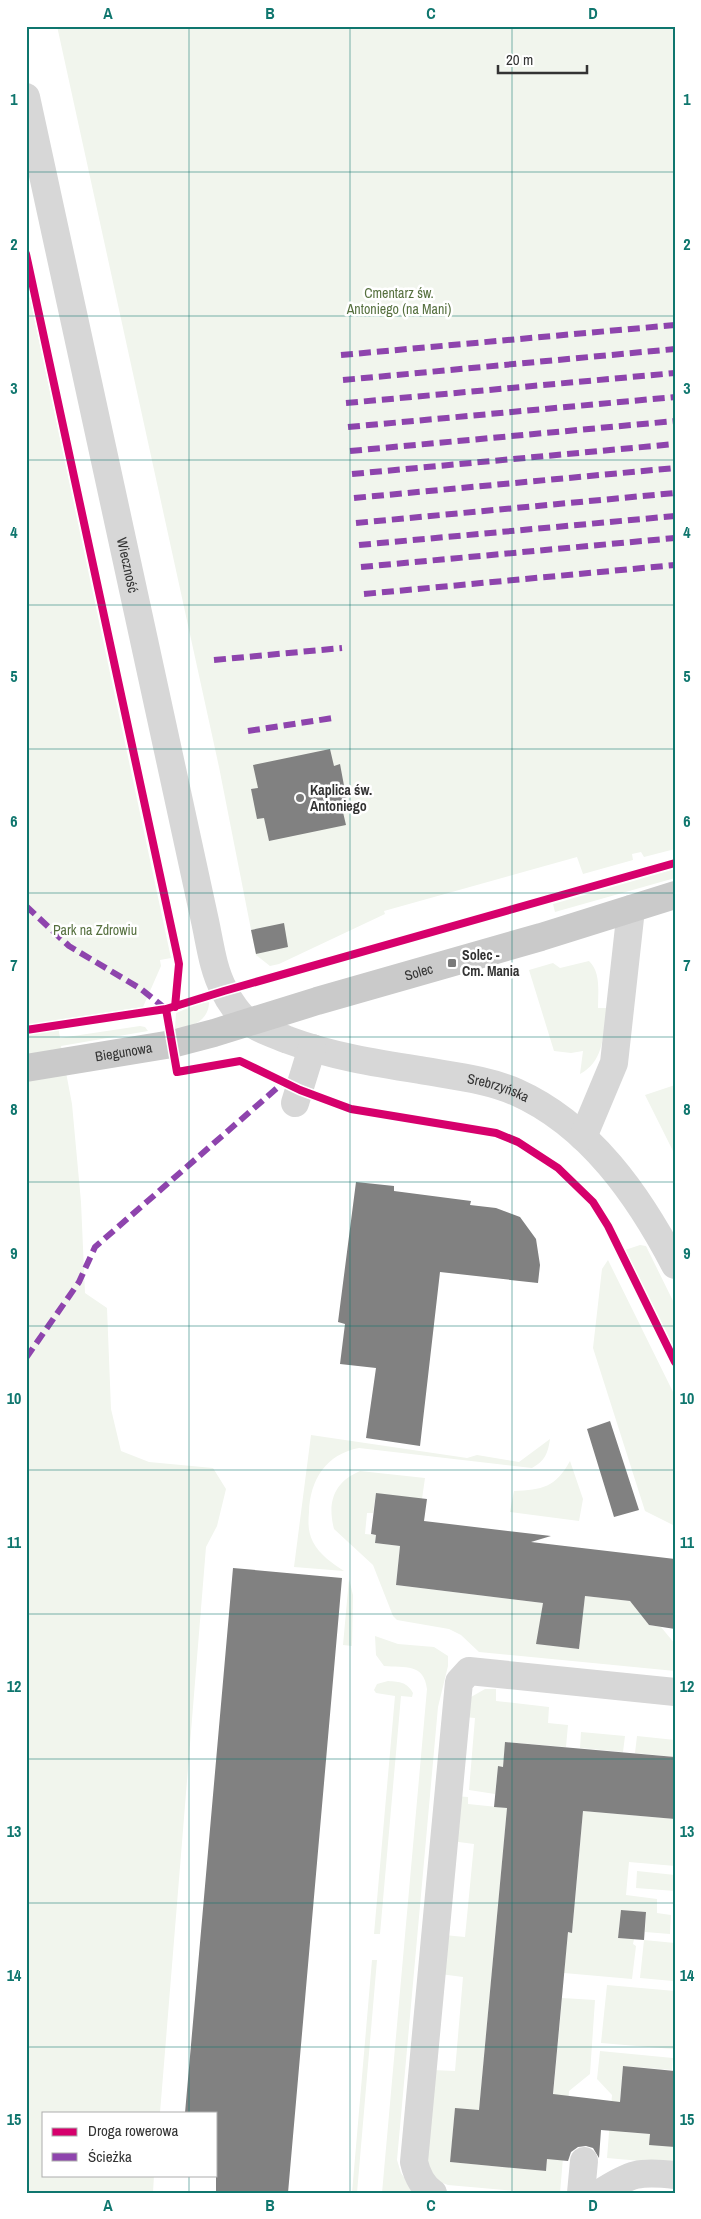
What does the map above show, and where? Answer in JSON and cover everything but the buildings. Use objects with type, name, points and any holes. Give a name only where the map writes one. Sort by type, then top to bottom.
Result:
[{"type":"main road","name":"Solec","points":[[249,1023],[675,895]]},
{"type":"main road","name":"Biegunowa","points":[[26,1068],[172,1044],[249,1023]]},
{"type":"street","name":"Wieczność","points":[[26,97],[215,963],[224,991],[249,1023]]},
{"type":"street","points":[[583,1137],[614,1063],[631,909]]},
{"type":"street","name":"Srebrzyńska","points":[[249,1023],[312,1048],[346,1058],[467,1078],[503,1087],[541,1106],[583,1137],[628,1187],[643,1208],[675,1265]]},
{"type":"street","points":[[295,1103],[312,1048]]},
{"type":"street","points":[[433,2193],[421,2181],[414,2162],[459,1682],[469,1671],[675,1692]]},
{"type":"street","points":[[581,2193],[584,2162]]},
{"type":"street","points":[[600,2193],[624,2178],[637,2173],[675,2175]]},
{"type":"green space","name":"Cmentarz św. Antoniego (na Mani)","points":[[57,26],[675,26],[675,849],[644,857],[641,852],[632,854],[633,860],[583,874],[577,857],[384,911],[385,914],[279,964],[270,966],[256,955],[219,767]]},
{"type":"green space","name":"Park na Zdrowiu","points":[[26,280],[171,958],[160,960],[161,966],[143,1007],[57,1020],[60,1038],[140,1026],[145,1027],[148,1031],[61,1046],[72,1104],[81,1202],[85,1293],[107,1308],[111,1409],[121,1451],[149,1462],[213,1468],[226,1489],[217,1526],[206,1547],[160,2112],[42,2112],[42,2176],[154,2176],[153,2193],[26,2193]]},
{"type":"green space","points":[[675,869],[675,878],[555,912],[553,904]]},
{"type":"green space","points":[[589,961],[597,976],[598,1008],[607,1008],[598,1054],[594,1062],[580,1074],[583,1051],[571,1053],[554,1051],[529,970],[553,963],[560,968]]},
{"type":"green space","points":[[209,1002],[206,1014],[202,1019],[187,1027],[175,1028],[176,1013],[198,1004]]},
{"type":"green space","points":[[675,1085],[675,1155],[645,1095]]},
{"type":"green space","points":[[640,1245],[646,1246],[675,1305],[675,1349],[625,1250]]},
{"type":"green space","points":[[608,1260],[675,1396],[675,1526],[645,1511],[593,1348],[602,1269]]},
{"type":"green space","points":[[311,1435],[467,1458],[477,1455],[519,1462],[550,1439],[545,1456],[532,1468],[359,1448],[337,1456],[322,1470],[317,1479],[310,1500],[309,1524],[310,1535],[316,1547],[344,1571],[294,1567]]},
{"type":"green space","points":[[570,1461],[583,1499],[579,1521],[510,1512],[514,1491],[533,1490],[554,1482]]},
{"type":"green space","points":[[360,1471],[425,1478],[422,1499],[376,1494],[373,1513],[367,1513],[365,1534],[376,1535],[375,1543],[400,1546],[396,1585],[543,1603],[538,1644],[579,1649],[585,1596],[630,1601],[649,1625],[661,1627],[675,1644],[675,1671],[479,1652],[461,1635],[449,1629],[397,1620],[393,1616],[373,1565],[334,1529],[331,1510],[335,1494],[344,1481]]},
{"type":"green space","points":[[349,1579],[353,1595],[352,1646],[343,1645]]},
{"type":"green space","points":[[375,1636],[398,1644],[434,1647],[448,1656],[448,1666],[438,1707],[397,2160],[401,2173],[415,2193],[382,2193],[427,1689],[422,1675],[418,1671],[406,1667],[384,1666],[376,1655]]},
{"type":"green space","points":[[388,1681],[403,1683],[413,1693],[412,1697],[401,1696],[380,1934],[374,1934],[395,1696],[376,1693],[374,1690],[377,1684]]},
{"type":"green space","points":[[485,1689],[496,1689],[496,1701],[549,1707],[548,1723],[568,1725],[566,1747],[506,1742],[503,1767],[498,1767],[495,1794],[469,1790],[475,1718],[463,1717],[471,1697]]},
{"type":"green space","points":[[581,1732],[625,1736],[623,1752],[580,1748]]},
{"type":"green space","points":[[637,1736],[675,1740],[675,1757],[635,1753]]},
{"type":"green space","points":[[455,1796],[468,1797],[468,1804],[507,1808],[479,2111],[455,2109],[450,2162],[546,2171],[549,2132],[565,2134],[560,2193],[538,2193],[448,2185],[437,2181],[425,2162],[432,2070],[455,2071],[463,1977],[440,1974],[444,1935],[465,1937],[474,1844],[451,1841]]},
{"type":"green space","points":[[583,1811],[675,1819],[675,1866],[629,1862],[626,1895],[657,1899],[657,1913],[671,1915],[670,1934],[645,1932],[646,1912],[621,1910],[618,1938],[634,1939],[633,1944],[636,1946],[632,1979],[564,1973],[568,1932],[572,1933]]},
{"type":"green space","points":[[637,1871],[675,1875],[675,1891],[636,1888]]},
{"type":"green space","points":[[644,1940],[675,1943],[673,1981],[640,1978]]},
{"type":"green space","points":[[372,1960],[377,1960],[357,2193],[352,2193]]},
{"type":"green space","points":[[607,1985],[675,1991],[673,2049],[601,2043]]},
{"type":"green space","points":[[562,1998],[595,2000],[590,2074],[569,2091],[567,2119],[551,2118]]},
{"type":"green space","points":[[600,2051],[673,2058],[672,2070],[623,2066],[620,2100],[627,2101],[625,2132],[650,2134],[675,2147],[675,2164],[607,2158],[612,2095],[597,2079]]},
{"type":"marked path","points":[[341,355],[675,325]]},
{"type":"marked path","points":[[343,380],[675,349]]},
{"type":"marked path","points":[[346,403],[675,373]]},
{"type":"marked path","points":[[348,427],[675,397]]},
{"type":"marked path","points":[[350,451],[675,421]]},
{"type":"marked path","points":[[352,474],[675,444]]},
{"type":"marked path","points":[[354,498],[675,468]]},
{"type":"marked path","points":[[356,523],[675,493]]},
{"type":"marked path","points":[[359,545],[675,516]]},
{"type":"marked path","points":[[361,567],[675,538]]},
{"type":"marked path","points":[[364,594],[675,565]]},
{"type":"marked path","points":[[214,660],[342,648]]},
{"type":"marked path","points":[[248,731],[333,718]]},
{"type":"marked path","points":[[26,906],[69,946],[141,989],[166,1009]]},
{"type":"marked path","points":[[26,1358],[79,1282],[95,1247],[284,1082]]},
{"type":"cycle path","points":[[26,254],[179,964],[175,1007]]},
{"type":"cycle path","points":[[26,1030],[166,1009],[675,863]]},
{"type":"cycle path","points":[[166,1009],[177,1072],[240,1061],[300,1090],[351,1109],[496,1133],[518,1142],[558,1168],[593,1202],[608,1226],[675,1362]]},
{"type":"place","name":"Kaplica św. Antoniego","points":[[300,798]]},
{"type":"place","name":"Solec - Cm. Mania","points":[[452,963]]}]
